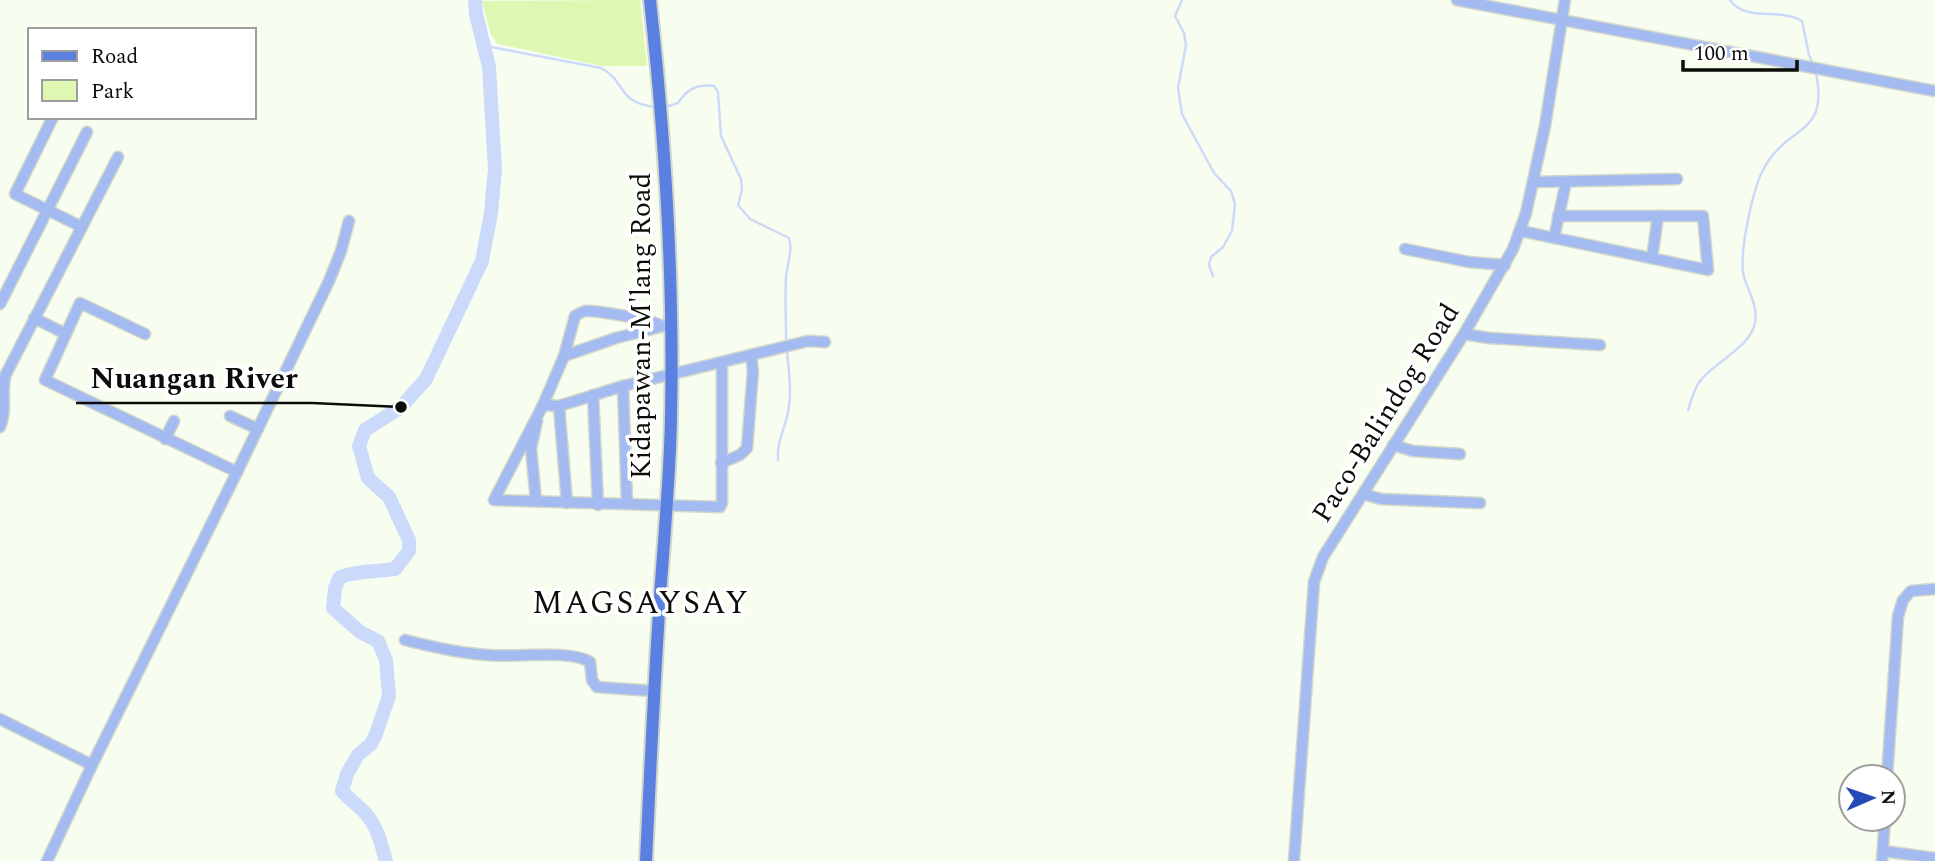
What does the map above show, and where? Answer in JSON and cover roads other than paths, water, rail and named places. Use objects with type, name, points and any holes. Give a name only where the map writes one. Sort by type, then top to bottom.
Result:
[{"type":"main road","name":"Kidapawan-M'lang Road","points":[[646,861],[672,374],[666,326],[661,100],[650,0]]},
{"type":"street","points":[[1457,0],[1935,91]]},
{"type":"street","name":"Paco-Balindog Road","points":[[1294,861],[1314,582],[1323,557],[1464,334],[1505,265],[1521,231],[1545,126],[1565,0]]},
{"type":"street","points":[[52,119],[15,194],[82,227]]},
{"type":"street","points":[[0,304],[87,132]]},
{"type":"street","points":[[0,427],[5,413],[1,386],[118,157]]},
{"type":"street","points":[[1533,182],[1677,179]]},
{"type":"street","points":[[1554,238],[1566,182]]},
{"type":"street","points":[[1521,231],[1708,270],[1703,216],[1559,216]]},
{"type":"street","points":[[1652,258],[1658,216]]},
{"type":"street","points":[[47,861],[329,281],[343,244],[348,221]]},
{"type":"street","points":[[1405,249],[1469,262],[1505,265]]},
{"type":"street","points":[[145,334],[80,303],[45,380],[237,472]]},
{"type":"street","points":[[666,326],[645,320],[582,312],[575,316],[564,356],[494,500],[720,507],[722,363]]},
{"type":"street","points":[[34,318],[66,334]]},
{"type":"street","points":[[564,356],[616,338],[666,326]]},
{"type":"street","points":[[1464,334],[1600,345]]},
{"type":"street","points":[[541,408],[559,406],[623,386],[808,341],[824,342]]},
{"type":"street","points":[[721,463],[740,455],[747,448],[753,371],[751,355]]},
{"type":"street","points":[[623,386],[628,505]]},
{"type":"street","points":[[593,395],[598,505]]},
{"type":"street","points":[[559,406],[567,503]]},
{"type":"street","points":[[536,501],[531,448],[541,408]]},
{"type":"street","points":[[230,416],[258,429]]},
{"type":"street","points":[[165,439],[174,421]]},
{"type":"street","points":[[1394,445],[1413,451],[1461,454]]},
{"type":"street","points":[[1363,494],[1381,499],[1480,503]]},
{"type":"street","points":[[1888,763],[1898,616],[1903,600],[1911,591],[1935,589]]},
{"type":"street","points":[[405,640],[442,650],[489,656],[575,656],[590,662],[592,680],[597,687],[654,691]]},
{"type":"street","points":[[0,719],[92,765]]},
{"type":"street","points":[[1884,833],[1882,856],[1935,858]]},
{"type":"waterway","points":[[386,861],[379,836],[370,819],[342,791],[347,774],[358,755],[371,744],[376,734],[389,696],[386,660],[378,641],[360,632],[333,608],[335,588],[340,577],[395,569],[409,551],[409,540],[389,497],[368,478],[359,446],[365,430],[401,407],[426,379],[482,261],[491,213],[495,169],[489,67],[475,0]]},
{"type":"waterway","points":[[1182,0],[1175,16],[1184,33],[1186,45],[1178,88],[1182,114],[1214,173],[1231,191],[1235,204],[1232,231],[1223,247],[1211,257],[1209,265],[1213,276]]},
{"type":"waterway","points":[[1730,0],[1745,11],[1784,15],[1802,21],[1812,62]]},
{"type":"waterway","points":[[485,43],[491,47],[601,68],[615,79],[628,97],[643,105],[655,107]]},
{"type":"waterway","points":[[1688,410],[1700,381],[1739,348],[1752,332],[1755,311],[1743,267],[1751,205],[1764,168],[1784,143],[1804,128],[1817,109],[1819,94],[1816,73]]},
{"type":"waterway","points":[[669,106],[678,103],[685,94],[698,87],[714,86],[718,92],[721,136],[741,179],[742,190],[738,205],[750,219],[789,238],[786,340]]},
{"type":"waterway","points":[[778,460],[778,448],[790,397],[787,351]]},
{"type":"place","name":"Nuangan River","points":[[401,407]]},
{"type":"district","name":"MAGSAYSAY","points":[[641,603]]}]
